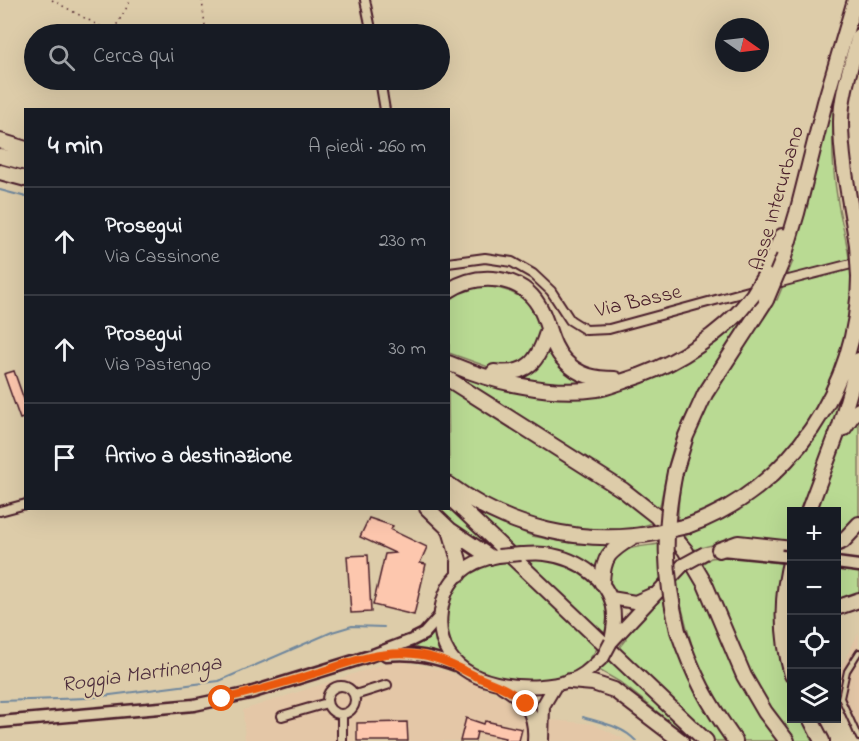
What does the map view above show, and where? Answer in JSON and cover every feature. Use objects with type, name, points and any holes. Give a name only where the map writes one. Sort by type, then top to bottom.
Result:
[{"type":"highway","name":"Asse Interurbano","points":[[735,741],[713,711],[691,669],[678,631],[667,577],[669,499],[686,436],[705,394],[766,300],[784,257],[795,224],[814,146],[855,0]]},
{"type":"highway","points":[[450,485],[483,506],[531,527],[583,538],[631,538],[687,526],[724,510],[760,486],[785,461],[814,427],[833,393],[849,351],[857,310],[859,277],[857,246],[841,121],[859,36]]},
{"type":"highway","points":[[0,141],[24,149]]},
{"type":"highway","points":[[450,364],[476,373],[536,387],[569,390],[599,389],[656,371],[678,359],[703,343],[738,313],[753,295],[779,244],[814,146]]},
{"type":"highway","points":[[0,156],[24,162]]},
{"type":"highway","points":[[0,172],[24,178]]},
{"type":"highway","points":[[852,217],[859,230]]},
{"type":"highway","points":[[450,290],[468,281],[482,278],[498,279],[513,284],[527,292],[538,304],[562,359],[573,369],[597,379],[631,379]]},
{"type":"highway","points":[[450,358],[495,372],[516,372],[525,368],[539,356],[548,329]]},
{"type":"highway","points":[[810,507],[832,451],[859,360]]},
{"type":"highway","points":[[450,380],[624,490],[656,516],[685,550],[705,584],[744,676],[765,712],[788,741]]},
{"type":"highway","points":[[832,451],[849,420],[859,410]]},
{"type":"highway","points":[[450,498],[706,741]]},
{"type":"highway","points":[[427,510],[450,530],[494,556]]},
{"type":"highway","points":[[841,543],[859,525]]},
{"type":"highway","points":[[450,530],[459,560],[459,574]]},
{"type":"highway","points":[[602,583],[605,559],[610,552],[631,538]]},
{"type":"highway","points":[[712,552],[738,543],[787,553]]},
{"type":"highway","points":[[787,561],[784,627],[791,669]]},
{"type":"highway","points":[[841,607],[859,600]]},
{"type":"highway","points":[[570,681],[593,683],[614,690],[681,741]]},
{"type":"highway","points":[[813,723],[822,741]]},
{"type":"main road","points":[[499,684],[531,686],[556,684],[585,674],[603,657],[611,642],[683,565],[712,552]]},
{"type":"main road","points":[[463,668],[449,654],[443,640],[440,616],[446,596],[459,574],[494,556],[545,554],[592,572],[611,598],[615,618],[611,642]]},
{"type":"main road","points":[[841,564],[859,566]]},
{"type":"main road","points":[[611,598],[634,602],[643,600],[657,591]]},
{"type":"main road","points":[[0,722],[194,705],[250,693],[370,656],[424,634],[440,616]]},
{"type":"main road","points":[[370,656],[414,654],[432,657],[499,684],[516,694],[526,704],[535,727],[534,741]]},
{"type":"main road","points":[[542,741],[543,706],[556,684]]},
{"type":"street","points":[[365,0],[370,24]]},
{"type":"street","points":[[382,90],[385,108]]},
{"type":"street","name":"Via Basse","points":[[450,263],[485,258],[512,262],[533,274],[551,291],[570,320],[586,330],[609,329],[833,267],[859,262]]},
{"type":"street","points":[[0,511],[24,505]]},
{"type":"street","points":[[355,695],[387,685]]},
{"type":"street","points":[[344,686],[351,689],[355,695],[354,708],[342,715],[333,712],[327,704],[328,694],[335,687],[344,686]]},
{"type":"street","points":[[282,716],[327,704]]},
{"type":"street","points":[[342,715],[342,741]]},
{"type":"lane","points":[[0,150],[24,156]]},
{"type":"lane","points":[[859,652],[847,671],[841,698],[859,738]]},
{"type":"path","points":[[51,0],[95,24]]},
{"type":"path","points":[[117,24],[131,0]]},
{"type":"path","points":[[202,0],[205,24]]},
{"type":"shaded area","points":[[859,632],[859,741],[857,741],[841,703],[841,667]]},
{"type":"shaded area","points":[[396,660],[449,672],[550,720],[593,724],[628,741],[245,741],[243,710]]},
{"type":"green space","points":[[841,68],[835,103],[833,152],[838,203],[848,248],[851,275],[847,330],[840,357],[817,408],[785,453],[765,473],[734,495],[678,521],[680,490],[695,431],[738,351],[772,299],[777,300],[793,261],[790,260]]},
{"type":"green space","points":[[478,286],[488,287],[510,292],[530,304],[537,312],[542,333],[528,362],[494,369],[450,353],[450,300],[459,293]]},
{"type":"green space","points":[[748,311],[753,315],[706,381],[678,433],[659,511],[640,493],[452,374],[455,369],[474,379],[610,392],[653,378],[686,362],[722,337]]},
{"type":"green space","points":[[550,344],[588,379],[590,386],[517,381],[515,377]]},
{"type":"green space","points":[[852,363],[854,371],[803,507],[787,507],[787,543],[738,538],[693,550],[685,536],[748,503],[809,442],[830,411]]},
{"type":"green space","points":[[450,388],[614,492],[641,511],[653,523],[626,531],[581,530],[542,525],[486,502],[450,476]]},
{"type":"green space","points":[[859,413],[859,520],[841,536],[841,507],[816,507],[846,432]]},
{"type":"green space","points":[[450,503],[496,546],[484,547],[476,543],[439,510],[450,510]]},
{"type":"green space","points":[[467,508],[532,536],[571,543],[612,545],[598,570],[577,559],[544,549],[508,548]]},
{"type":"green space","points":[[659,544],[661,578],[648,593],[636,599],[625,598],[616,592],[610,582],[608,571],[612,561],[626,550]]},
{"type":"green space","points":[[732,555],[758,557],[759,560],[785,564],[787,723],[805,723],[814,741],[794,741],[758,692],[721,609],[723,607],[702,564],[711,558]]},
{"type":"green space","points":[[536,558],[567,566],[591,581],[600,592],[605,605],[607,620],[604,637],[523,559],[536,560]]},
{"type":"green space","points":[[509,561],[599,646],[591,657],[593,660],[581,669],[566,675],[531,681],[496,678],[480,673],[461,661],[452,646],[448,625],[447,613],[454,591],[470,574],[481,567],[494,562]]},
{"type":"green space","points":[[690,569],[705,596],[722,644],[743,686],[781,741],[742,741],[716,704],[691,644],[675,579]]},
{"type":"green space","points":[[841,569],[859,571],[859,596],[841,603]]},
{"type":"green space","points":[[662,594],[670,632],[673,632],[689,675],[703,703],[728,741],[711,741],[617,650],[626,639],[625,637]]},
{"type":"green space","points":[[436,629],[445,656],[412,647],[428,637]]},
{"type":"green space","points":[[611,657],[700,741],[694,741],[620,682],[599,670]]},
{"type":"building","points":[[14,371],[24,399],[24,418],[20,419],[4,374]]},
{"type":"building","points":[[369,518],[393,526],[391,530],[427,547],[420,563],[426,564],[414,615],[373,605],[385,554],[395,553],[360,537]]},
{"type":"building","points":[[368,555],[371,612],[351,613],[347,556]]},
{"type":"building","points":[[466,718],[484,724],[485,721],[522,729],[519,741],[504,741],[505,738],[477,732],[475,741],[460,741]]},
{"type":"building","points":[[407,722],[408,741],[357,741],[357,723]]},
{"type":"waterway","points":[[0,190],[24,196]]},
{"type":"waterway","name":"Roggia Martinenga","points":[[0,701],[87,698],[219,681],[332,632],[352,626],[384,627]]},
{"type":"waterway","name":"Roggia Martinenga","points":[[583,717],[618,728],[636,741]]},
{"type":"route","points":[[222,699],[250,693],[370,656],[414,654],[445,661],[499,684],[516,694],[526,704]]}]
